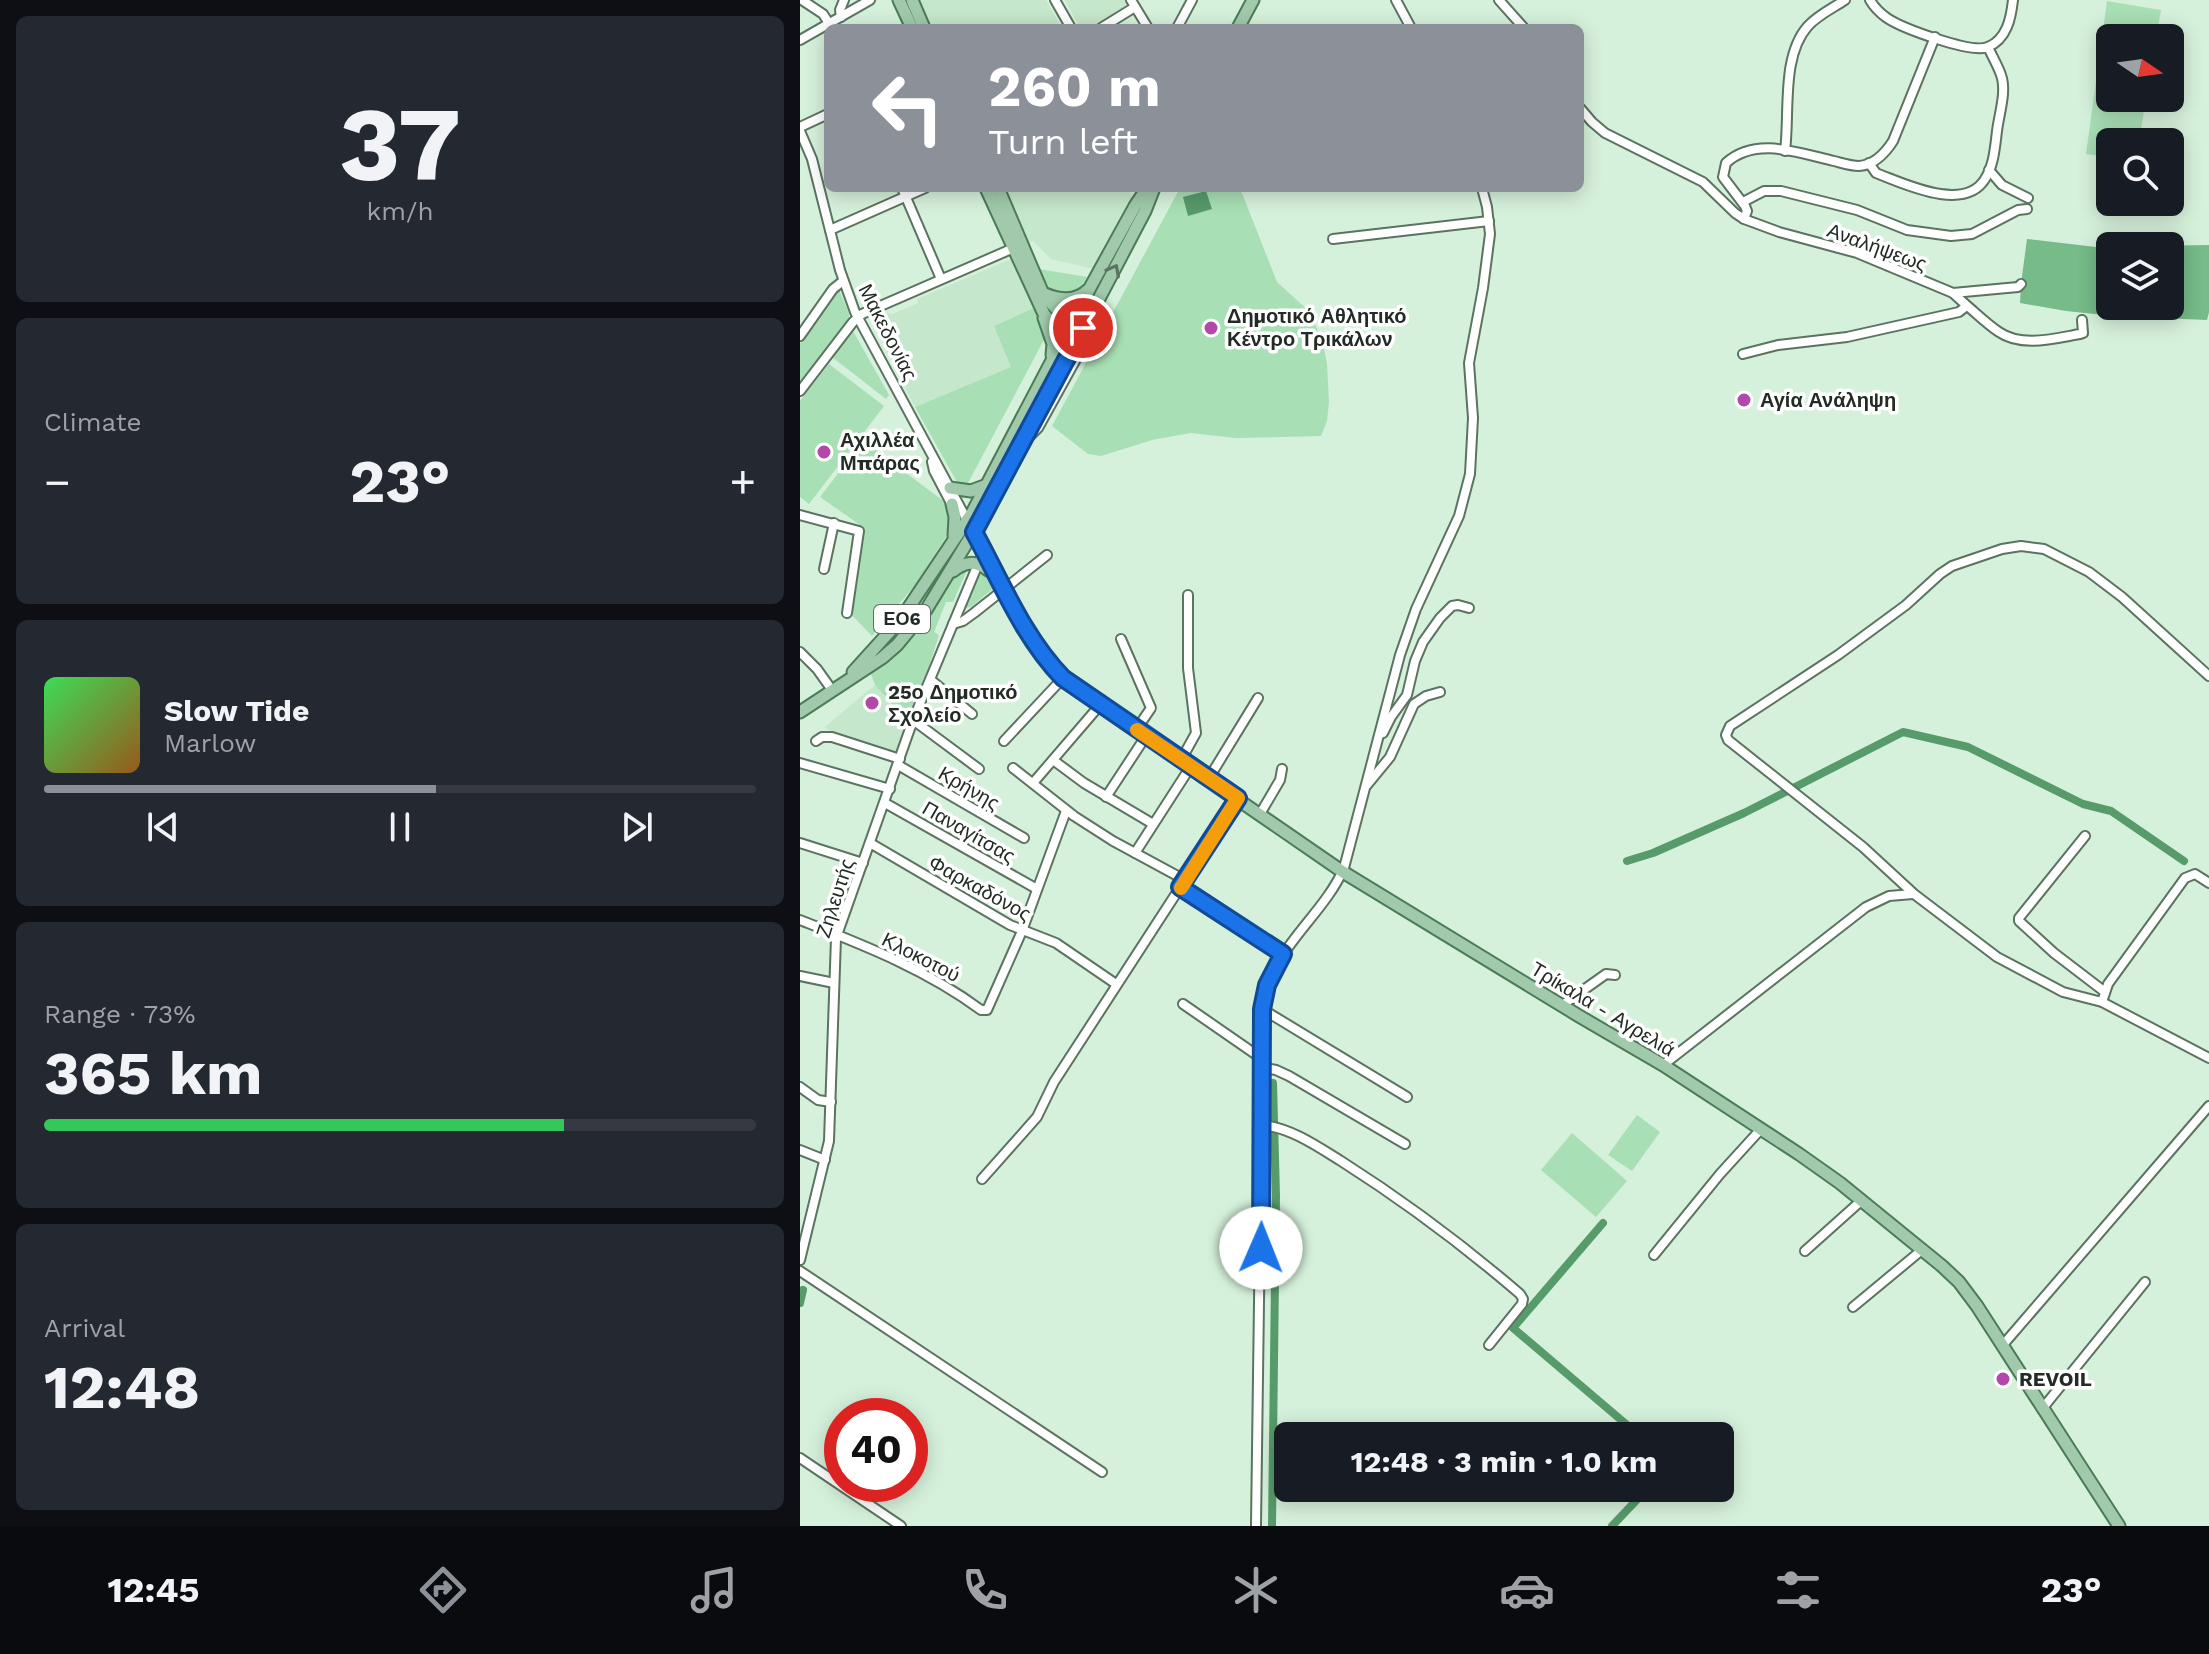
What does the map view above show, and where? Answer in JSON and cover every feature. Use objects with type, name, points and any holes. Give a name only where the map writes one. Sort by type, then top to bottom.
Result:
[{"type":"main road","points":[[899,0],[910,24]]},
{"type":"main road","points":[[912,0],[922,24]]},
{"type":"main road","points":[[1240,24],[1253,0]]},
{"type":"main road","points":[[988,192],[1043,294],[1069,326],[1082,336]]},
{"type":"main road","points":[[999,192],[1053,344],[1051,360]]},
{"type":"main road","name":"ΕΟ6","points":[[800,712],[867,669],[897,645],[926,610],[947,577],[987,485],[1051,360],[1144,192]]},
{"type":"main road","name":"ΕΟ6","points":[[835,688],[874,651],[901,619],[954,541],[969,529],[1022,444],[1082,336],[1152,192]]},
{"type":"main road","points":[[1043,294],[1071,299],[1081,296],[1091,286]]},
{"type":"main road","points":[[1039,306],[1051,322],[1069,326]]},
{"type":"main road","points":[[950,488],[971,491],[987,485]]},
{"type":"main road","points":[[952,504],[956,526],[954,541]]},
{"type":"main road","name":"Τρίκαλα - Αγρελιά","points":[[969,529],[982,564],[1004,591]]},
{"type":"main road","name":"Τρίκαλα - Αγρελιά","points":[[969,529],[1041,652],[1063,678],[1343,872],[1663,1065],[1806,1158],[1923,1249],[1959,1282],[2119,1526]]},
{"type":"main road","points":[[947,577],[963,565],[982,564]]},
{"type":"street","points":[[802,0],[823,14],[830,24]]},
{"type":"street","points":[[841,17],[844,0]]},
{"type":"street","points":[[832,24],[870,0]]},
{"type":"street","points":[[1055,0],[1069,24]]},
{"type":"street","points":[[1179,24],[1192,0]]},
{"type":"street","points":[[1396,0],[1409,24]]},
{"type":"street","points":[[1499,0],[1520,24]]},
{"type":"street","points":[[1785,151],[1790,70],[1796,47],[1808,26],[1845,0]]},
{"type":"street","points":[[1870,0],[1890,20],[1977,49],[1988,47],[2004,33],[2013,0]]},
{"type":"street","points":[[1106,24],[1133,4],[1146,24]]},
{"type":"street","points":[[800,40],[824,28]]},
{"type":"street","points":[[1744,219],[1747,211],[1743,202],[1723,177],[1726,163],[1733,156],[1765,148],[1859,166],[1869,163],[1882,155],[1893,141],[1935,37]]},
{"type":"street","points":[[1869,163],[1876,173],[1938,194],[1956,194],[1980,185],[1989,170],[2003,93],[2002,78],[1988,47]]},
{"type":"street","name":"Αναλήψεως","points":[[1584,113],[1605,133],[1703,182],[1744,219],[1857,253],[1953,293],[2002,334],[2022,340],[2080,334],[2083,333],[2082,320]]},
{"type":"street","points":[[801,134],[824,117]]},
{"type":"street","name":"Μακεδονίας","points":[[801,134],[812,159],[843,281],[857,318],[950,488],[969,529]]},
{"type":"street","points":[[1989,170],[2002,185],[2028,198]]},
{"type":"street","points":[[1743,202],[1764,191],[1788,192],[1857,210],[1907,230],[1951,236],[1972,234],[2018,210],[2027,209]]},
{"type":"street","points":[[830,230],[903,192],[941,279]]},
{"type":"street","points":[[1256,1526],[1266,1125],[1261,1062],[1262,1009],[1267,985],[1283,954],[1343,872],[1405,640],[1459,516],[1468,483],[1473,418],[1469,363],[1487,264],[1489,221],[1483,192]]},
{"type":"street","points":[[1333,239],[1489,221]]},
{"type":"street","points":[[800,391],[857,318],[1018,246]]},
{"type":"street","points":[[800,336],[833,289],[843,281]]},
{"type":"street","points":[[1953,293],[2018,287],[2021,284]]},
{"type":"street","points":[[1743,354],[1778,345],[1847,337],[1959,312],[1965,304]]},
{"type":"street","name":"Μακεδονίας","points":[[931,453],[934,471],[969,529]]},
{"type":"street","points":[[800,515],[855,528],[860,532],[847,613]]},
{"type":"street","points":[[824,569],[834,523]]},
{"type":"street","points":[[2104,997],[2083,998],[2063,992],[1997,957],[1914,894],[1863,847],[1728,740],[1726,735],[1730,726],[1850,647],[1952,566],[2002,549],[2021,546],[2044,549],[2089,572],[2122,597],[2209,676]]},
{"type":"street","points":[[953,624],[963,621],[1004,591],[1047,555]]},
{"type":"street","name":"Ζηλευτής","points":[[800,1260],[829,1141],[837,934],[913,720],[982,564]]},
{"type":"street","points":[[1135,853],[1186,763],[1196,733],[1188,668],[1188,595]]},
{"type":"street","points":[[1375,747],[1407,695],[1417,654],[1427,635],[1452,606],[1469,608]]},
{"type":"street","points":[[1106,797],[1151,708],[1121,639]]},
{"type":"street","points":[[800,652],[835,688]]},
{"type":"street","points":[[1004,741],[1063,678]]},
{"type":"street","points":[[931,680],[972,714]]},
{"type":"street","points":[[1366,785],[1390,757],[1414,704],[1440,692]]},
{"type":"street","points":[[1209,778],[1258,698]]},
{"type":"street","points":[[1033,783],[1100,705]]},
{"type":"street","points":[[913,720],[979,769]]},
{"type":"street","name":"Κρήνης","points":[[816,741],[822,737],[832,737],[899,762],[1024,838]]},
{"type":"street","points":[[1053,760],[1106,797],[1153,824]]},
{"type":"street","points":[[800,774],[804,764],[890,789]]},
{"type":"street","points":[[1013,768],[1066,811],[1182,883],[1283,954]]},
{"type":"street","points":[[1260,814],[1280,780],[1282,769]]},
{"type":"street","points":[[982,1179],[1040,1114],[1054,1082],[1238,798]]},
{"type":"street","name":"Παναγίτσας","points":[[885,803],[1037,889]]},
{"type":"street","points":[[1022,931],[1066,811]]},
{"type":"street","points":[[2085,836],[2019,921],[2104,997],[2209,1058]]},
{"type":"street","points":[[800,843],[863,863]]},
{"type":"street","name":"Φαρκαδόνος","points":[[870,843],[1022,931],[1056,943],[1116,984]]},
{"type":"street","points":[[2104,997],[2108,984],[2185,878],[2195,874],[2209,883]]},
{"type":"street","points":[[1663,1065],[1866,907],[1889,896],[1914,894]]},
{"type":"street","name":"Κλοκοτού","points":[[800,920],[941,983],[982,1011],[987,1010],[1022,931]]},
{"type":"street","points":[[1561,1006],[1606,974],[1615,975]]},
{"type":"street","points":[[800,976],[834,983]]},
{"type":"street","points":[[1183,1004],[1261,1062],[1405,1144]]},
{"type":"street","points":[[1262,1009],[1407,1097]]},
{"type":"street","points":[[800,1087],[818,1100],[831,1102]]},
{"type":"street","points":[[2002,1346],[2209,1106]]},
{"type":"street","points":[[1266,1125],[1289,1131],[1359,1172],[1406,1204],[1520,1294],[1522,1304],[1489,1345]]},
{"type":"street","points":[[1654,1255],[1761,1129]]},
{"type":"street","points":[[800,1150],[825,1160]]},
{"type":"street","points":[[1805,1251],[1862,1200]]},
{"type":"street","points":[[800,1218],[810,1221]]},
{"type":"street","points":[[1853,1307],[1923,1249]]},
{"type":"street","points":[[800,1271],[1102,1472]]},
{"type":"street","points":[[2042,1409],[2145,1282]]},
{"type":"street","points":[[800,1458],[901,1526]]},
{"type":"shaded area","points":[[918,0],[1046,0],[1060,24],[929,24]]},
{"type":"shaded area","points":[[1065,0],[1126,0],[1130,7],[1101,24],[1078,24]]},
{"type":"shaded area","points":[[2107,1],[2161,10],[2158,24],[2104,24]]},
{"type":"shaded area","points":[[2096,81],[2096,112],[2144,112],[2141,128],[2096,128],[2096,155],[2086,154]]},
{"type":"shaded area","points":[[1006,192],[1129,192],[1133,198],[1094,269],[1051,259],[1033,241],[1029,243]]},
{"type":"shaded area","name":"Δημοτικό Αθλητικό Κέντρο Τρικάλων","points":[[1178,192],[1242,192],[1277,282],[1310,312],[1323,343],[1329,402],[1327,421],[1321,436],[1236,438],[1191,433],[1152,440],[1101,456],[1088,454],[1052,426]]},
{"type":"shaded area","points":[[1206,192],[1212,209],[1188,216],[1183,197]]},
{"type":"shaded area","points":[[2027,239],[2096,247],[2096,314],[2020,303]]},
{"type":"shaded area","points":[[2184,245],[2209,245],[2207,320],[2184,319]]},
{"type":"shaded area","points":[[1011,259],[1034,308],[994,326],[1012,367],[915,407],[873,325],[874,318],[918,303],[917,299]]},
{"type":"shaded area","points":[[1039,269],[1087,277],[1080,290],[1068,296],[1049,290]]},
{"type":"shaded area","points":[[839,289],[849,318],[800,382],[800,343]]},
{"type":"shaded area","points":[[1034,308],[1047,334],[967,485],[957,482],[915,407],[1011,367],[994,326]]},
{"type":"shaded area","points":[[853,331],[889,395],[886,399],[832,357]]},
{"type":"shaded area","name":"Αχιλλέα Μπάρας","points":[[829,364],[884,406],[809,504],[800,497],[800,401]]},
{"type":"shaded area","points":[[867,445],[950,506],[949,532],[915,585],[872,636],[849,612],[863,527],[820,497],[856,450]]},
{"type":"shaded area","points":[[968,568],[953,602],[946,602],[934,632],[939,635],[929,666],[906,720],[875,685],[870,671],[954,572]]},
{"type":"shaded area","points":[[980,570],[988,572],[997,585],[971,607],[965,608]]},
{"type":"shaded area","name":"25ο Δημοτικό Σχολείο","points":[[875,685],[906,720],[895,755],[835,735],[825,727]]},
{"type":"shaded area","points":[[1637,1115],[1660,1132],[1632,1171],[1608,1155]]},
{"type":"shaded area","points":[[1572,1133],[1627,1181],[1596,1217],[1541,1170]]},
{"type":"waterway","points":[[1627,861],[1653,853],[1744,813],[1903,732],[1968,747],[2083,804],[2111,811],[2184,861]]},
{"type":"waterway","points":[[1272,1526],[1276,1196],[1273,1083]]},
{"type":"waterway","points":[[1603,1223],[1513,1328],[1624,1422]]},
{"type":"waterway","points":[[800,1303],[803,1290]]},
{"type":"waterway","points":[[1612,1526],[1635,1502]]},
{"type":"slow traffic","points":[[1137,730],[1238,798],[1181,888]]},
{"type":"place","name":"Δημοτικό Αθλητικό Κέντρο Τρικάλων","points":[[1211,328]]},
{"type":"place","name":"Αγία Ανάληψη","points":[[1744,400]]},
{"type":"place","name":"Αχιλλέα Μπάρας","points":[[824,452]]},
{"type":"place","name":"25ο Δημοτικό Σχολείο","points":[[872,703]]},
{"type":"place","name":"REVOIL","points":[[2003,1379]]},
{"type":"route","points":[[1083,328],[974,532],[1004,591],[1053,668],[1093,700],[1238,798],[1180,887],[1283,954],[1267,985],[1262,1009],[1261,1248]]}]
